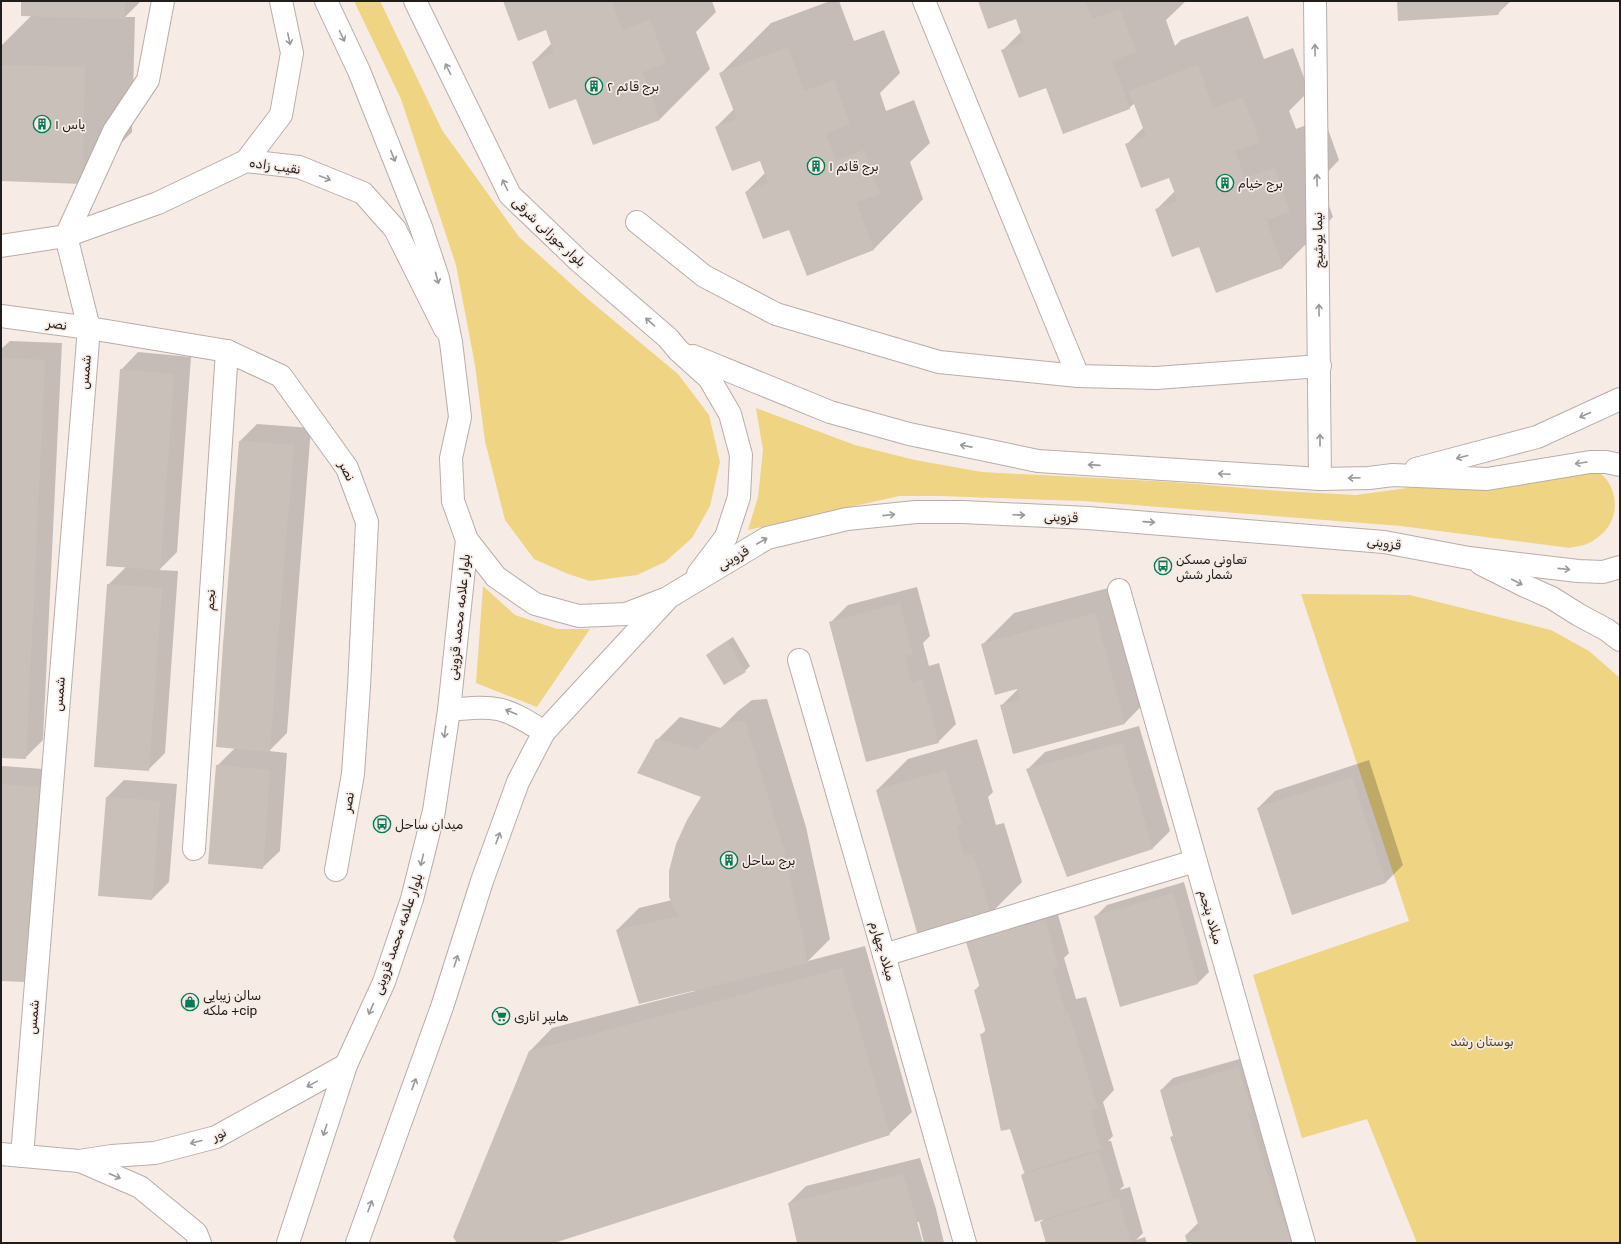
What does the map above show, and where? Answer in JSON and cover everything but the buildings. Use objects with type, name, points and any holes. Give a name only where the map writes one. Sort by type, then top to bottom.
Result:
[{"type":"street","points":[[66,236],[114,131],[148,80],[162,1]]},
{"type":"street","points":[[246,161],[281,115],[292,53],[281,1]]},
{"type":"street","points":[[326,1],[358,71],[421,227],[438,278],[451,342],[460,417],[451,458],[453,501],[467,540],[496,577],[535,604],[579,616],[626,614],[669,597]]},
{"type":"street","name":"بلوار جوزانی شرقی","points":[[415,1],[510,195],[580,262],[668,338],[678,350]]},
{"type":"street","points":[[924,1],[1078,376]]},
{"type":"street","name":"نیما یوشیج","points":[[1315,1],[1320,479]]},
{"type":"street","name":"نقیب زاده","points":[[1,246],[66,236],[158,203],[246,161],[299,167],[363,194],[395,229],[451,342]]},
{"type":"street","points":[[638,222],[704,276],[776,314],[938,362],[1078,376],[1156,378],[1320,366]]},
{"type":"street","name":"شمس","points":[[12,1155],[89,328],[66,236]]},
{"type":"street","name":"نصر","points":[[1,316],[89,328],[227,351],[281,376],[347,468],[367,522],[353,774],[336,870]]},
{"type":"street","points":[[678,350],[830,412],[909,434],[1038,461],[1320,479],[1393,476],[1487,478],[1590,462],[1606,462],[1620,465]]},
{"type":"street","points":[[357,1243],[442,1007],[482,881],[518,782],[544,732],[669,597],[702,571],[726,537],[739,497],[741,455],[730,414],[709,378],[678,350]]},
{"type":"street","name":"نجم","points":[[194,849],[227,351]]},
{"type":"street","points":[[1393,476],[1537,437],[1620,399]]},
{"type":"street","name":"قزوینی","points":[[669,597],[767,538],[847,519],[916,512],[963,512],[1080,517],[1209,527],[1384,542],[1469,558]]},
{"type":"street","name":"بلوار علامه محمد قزوینی","points":[[288,1243],[346,1065],[384,982],[412,899],[434,811],[449,710],[467,540]]},
{"type":"street","points":[[1469,558],[1578,571],[1603,572],[1620,566]]},
{"type":"street","points":[[1469,558],[1522,586],[1552,598],[1607,630],[1620,640]]},
{"type":"street","name":"میلاد پنجم","points":[[1119,590],[1304,1243]]},
{"type":"street","name":"میلاد چهارم","points":[[799,660],[965,1243]]},
{"type":"street","points":[[449,710],[490,707],[506,710],[520,716],[544,732]]},
{"type":"street","points":[[884,955],[1195,861]]},
{"type":"street","name":"نور","points":[[12,1155],[78,1161],[112,1156],[156,1153],[216,1137],[346,1065]]},
{"type":"street","name":"نور","points":[[78,1161],[140,1186],[196,1232],[200,1243]]},
{"type":"green space","points":[[354,1],[380,1],[442,130],[519,237],[589,300],[678,374],[709,415],[720,462],[710,506],[692,538],[665,562],[637,575],[590,581],[568,574],[534,559],[505,520],[485,441],[475,365],[456,265],[401,99]]},
{"type":"green space","points":[[756,408],[855,445],[915,460],[982,472],[1172,482],[1279,491],[1356,495],[1554,468],[1600,473],[1610,485],[1615,502],[1615,510],[1610,524],[1599,537],[1586,544],[1570,548],[1401,526],[1083,501],[940,496],[899,496],[748,530],[758,497],[763,450]]},
{"type":"green space","points":[[483,586],[515,615],[557,629],[590,629],[537,707],[476,683]]},
{"type":"green space","name":"بوستان رشد","points":[[1301,594],[1410,595],[1551,630],[1589,651],[1620,678],[1620,1243],[1417,1243],[1367,1119],[1302,1138],[1253,975],[1409,921]]},
{"type":"place","name":"برج قائم ۲","points":[[594,86]]},
{"type":"place","name":"یاس ۱","points":[[42,124]]},
{"type":"place","name":"برج قائم ۱","points":[[816,166]]},
{"type":"place","name":"برج خیام","points":[[1225,183]]},
{"type":"place","name":"تعاونی مسکن شمار شش","points":[[1163,566]]},
{"type":"place","name":"میدان ساحل","points":[[382,824]]},
{"type":"place","name":"برج ساحل","points":[[729,860]]},
{"type":"place","name":"سالن زیبایی ملکه +cip","points":[[190,1002]]},
{"type":"place","name":"هايپر اناری","points":[[501,1016]]}]
